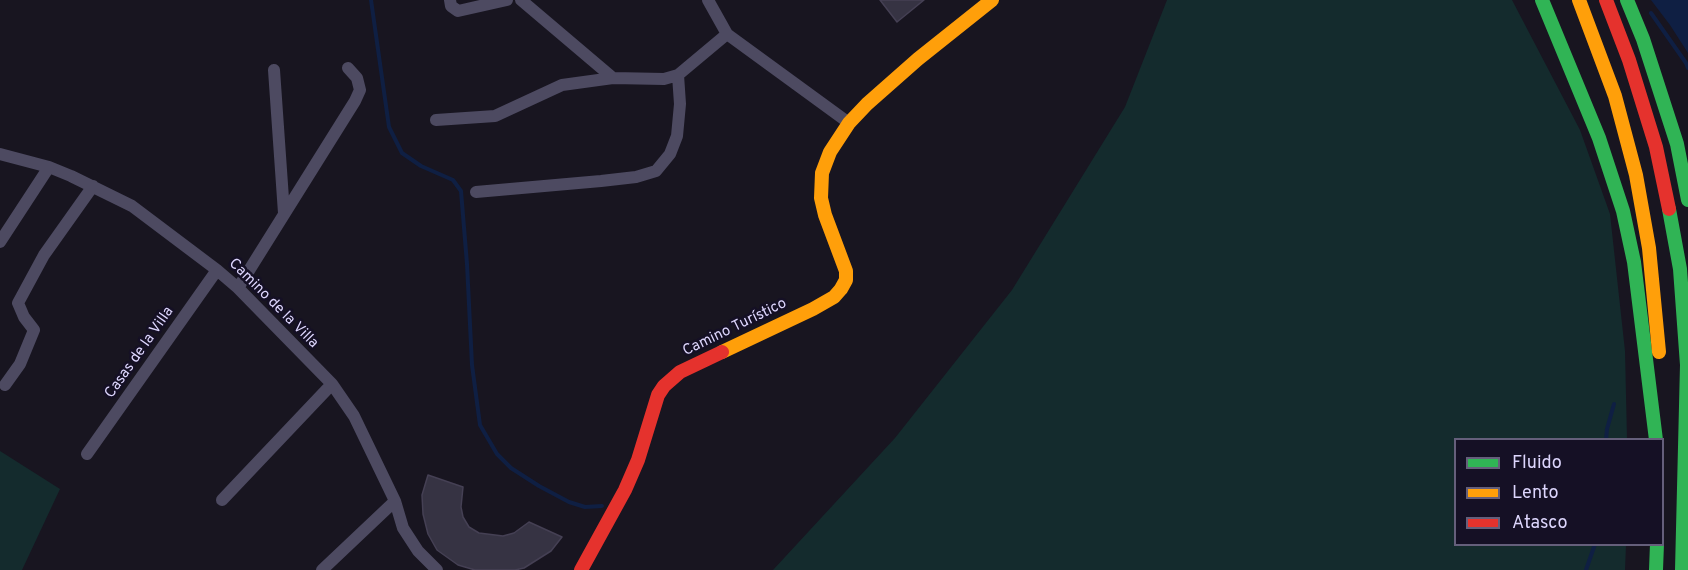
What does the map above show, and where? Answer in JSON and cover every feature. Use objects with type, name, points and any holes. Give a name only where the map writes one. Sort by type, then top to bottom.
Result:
[{"type":"main road","name":"Camino Turístico","points":[[581,570],[626,490],[658,395],[664,386],[680,372],[829,300],[844,285],[846,271],[821,198],[821,183],[830,152],[849,123],[904,72],[992,0]]},
{"type":"main road","points":[[1542,0],[1599,138],[1623,211],[1635,273],[1658,438]]},
{"type":"main road","points":[[1580,0],[1615,96],[1643,212],[1657,323],[1658,438]]},
{"type":"main road","points":[[1606,0],[1644,103],[1656,147],[1673,228],[1685,316],[1688,413],[1682,570]]},
{"type":"main road","points":[[1627,0],[1664,99],[1677,144],[1688,200]]},
{"type":"main road","points":[[1656,570],[1657,546]]},
{"type":"street","points":[[450,0],[452,6],[458,11],[507,0]]},
{"type":"street","points":[[521,0],[613,78]]},
{"type":"street","points":[[708,0],[727,34],[849,123]]},
{"type":"street","points":[[436,120],[495,116],[562,85],[613,78],[664,79],[678,75],[727,34]]},
{"type":"street","points":[[238,288],[355,101],[360,90],[357,78],[348,68]]},
{"type":"street","points":[[274,70],[284,213]]},
{"type":"street","points":[[477,192],[636,177],[656,171],[670,154],[677,136],[680,104],[678,75]]},
{"type":"street","name":"Camino de la Villa","points":[[0,154],[49,167],[132,206],[218,270],[238,288],[332,384],[354,416],[395,501],[410,540],[436,570]]},
{"type":"street","points":[[0,242],[49,167]]},
{"type":"street","points":[[5,385],[20,364],[34,330],[24,317],[18,303],[44,255],[93,186]]},
{"type":"street","name":"Casas de la Villa","points":[[87,454],[218,270]]},
{"type":"street","points":[[222,500],[332,384]]},
{"type":"street","points":[[322,570],[395,501]]},
{"type":"green space","points":[[1167,0],[1512,0],[1580,130],[1610,214],[1625,351],[1627,438],[1454,438],[1454,546],[1626,546],[1625,570],[773,570],[895,438],[1012,290],[1125,107]]},
{"type":"green space","points":[[0,451],[60,489],[22,570],[0,570]]},
{"type":"water","points":[[1651,0],[1688,0],[1688,53],[1670,25]]},
{"type":"building","points":[[880,0],[924,0],[897,22]]},
{"type":"building","points":[[428,475],[463,487],[461,507],[463,517],[469,527],[479,533],[503,536],[514,533],[529,522],[562,537],[551,551],[524,568],[475,570],[458,565],[437,550],[428,534],[423,514],[422,495]]},
{"type":"waterway","points":[[371,0],[389,127],[402,153],[421,166],[453,180],[461,191],[472,365],[480,425],[497,454],[511,468],[569,502],[585,507],[602,506]]},
{"type":"waterway","points":[[1651,13],[1688,68]]},
{"type":"waterway","points":[[1606,438],[1614,404]]},
{"type":"waterway","points":[[1586,570],[1594,546]]},
{"type":"traffic: fast","points":[[1542,0],[1599,138],[1623,211],[1634,262],[1656,438]]},
{"type":"traffic: fast","points":[[1627,0],[1643,39],[1677,144],[1688,200]]},
{"type":"traffic: fast","points":[[1669,209],[1680,269],[1687,365],[1682,570]]},
{"type":"traffic: fast","points":[[1656,570],[1657,546]]},
{"type":"traffic: slow","points":[[722,352],[813,309],[834,297],[841,289],[846,280],[846,271],[821,198],[822,173],[830,152],[849,123],[867,104],[918,59],[992,0]]},
{"type":"traffic: slow","points":[[1579,0],[1615,96],[1636,175],[1649,248],[1659,352]]},
{"type":"traffic: jam","points":[[1606,0],[1629,60],[1656,147],[1669,209]]},
{"type":"traffic: jam","points":[[581,570],[625,490],[638,460],[658,395],[664,386],[680,372],[722,352]]}]
